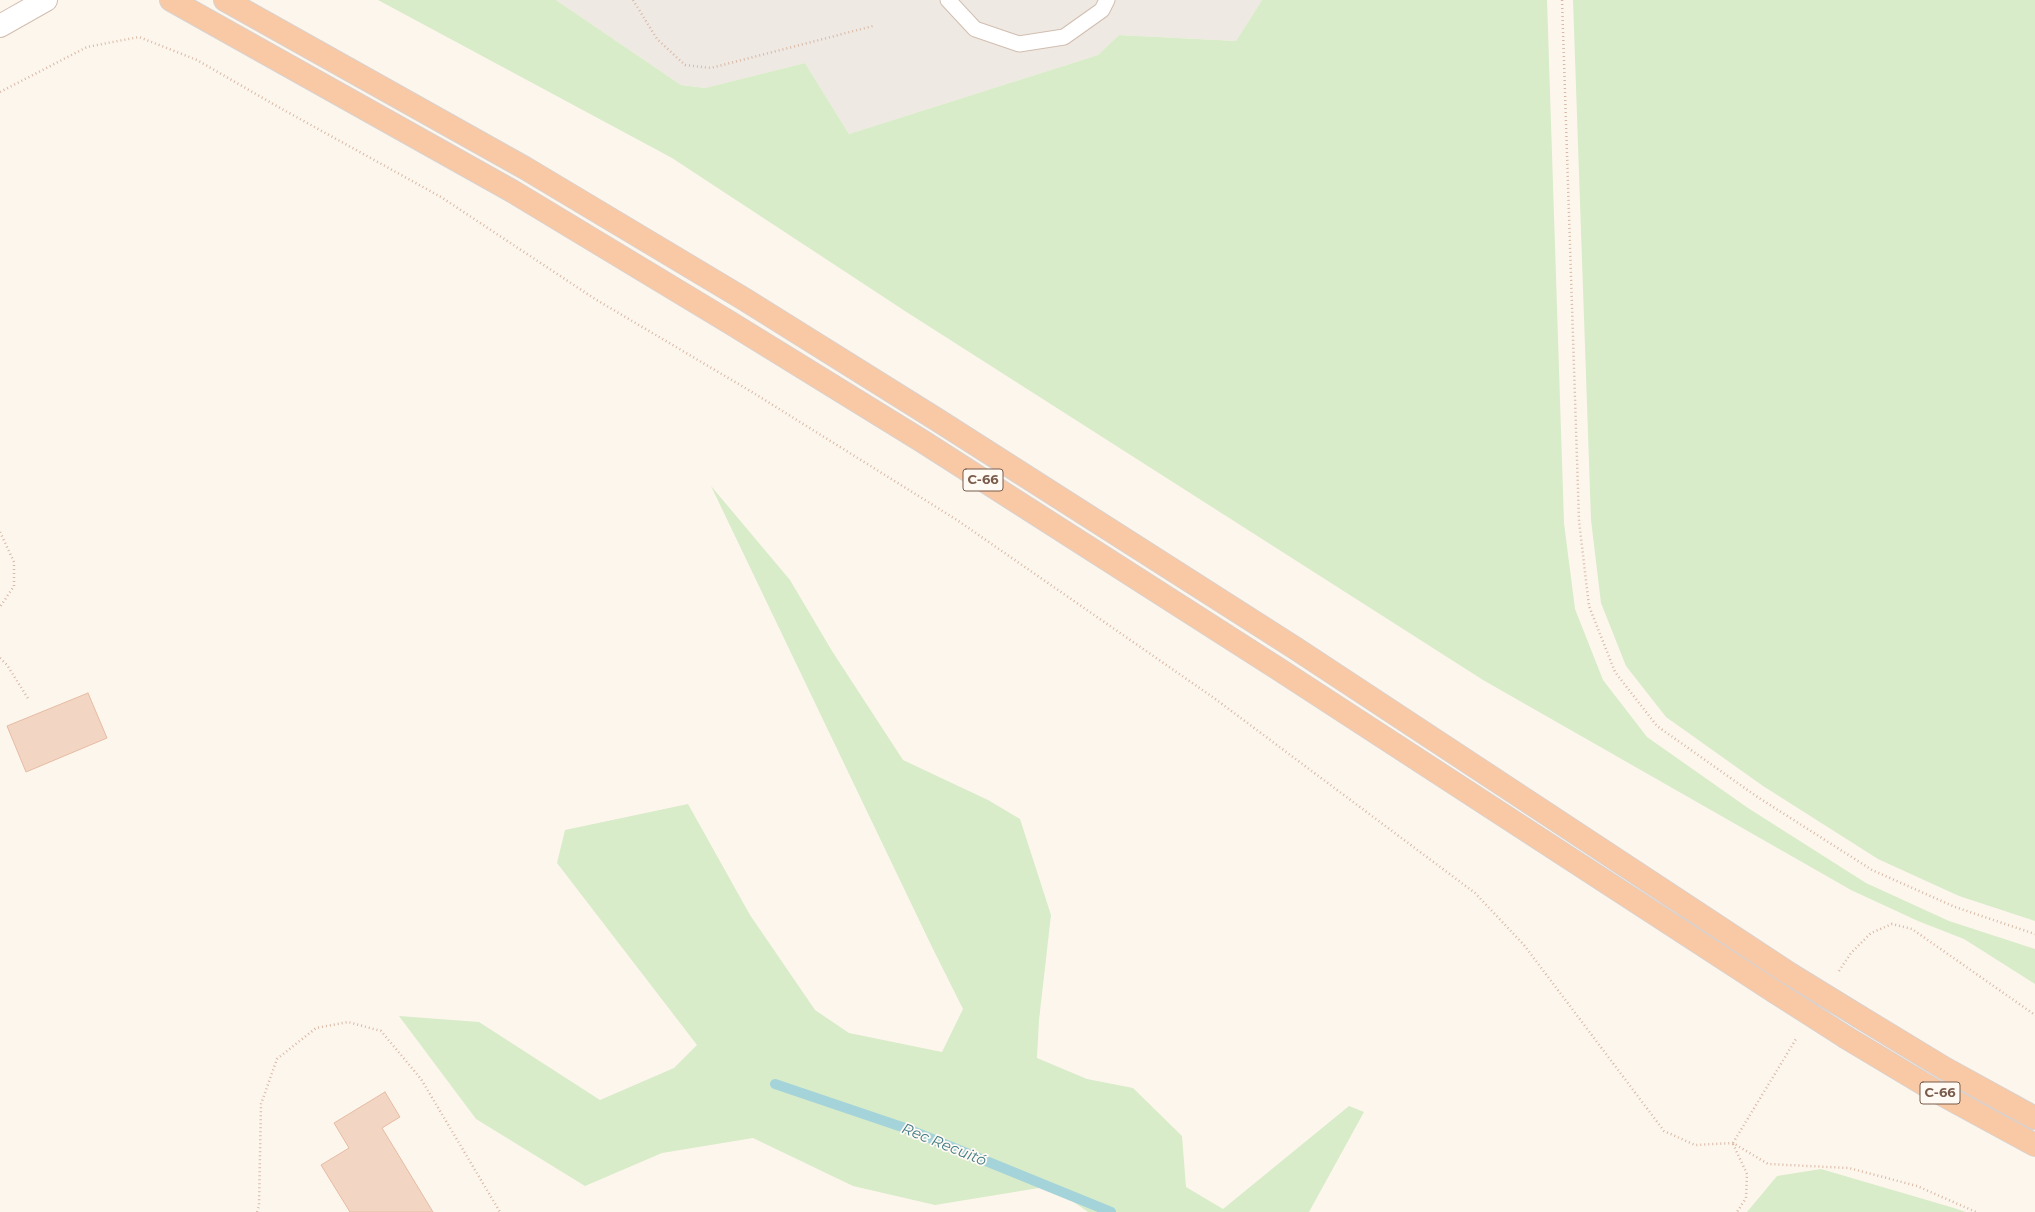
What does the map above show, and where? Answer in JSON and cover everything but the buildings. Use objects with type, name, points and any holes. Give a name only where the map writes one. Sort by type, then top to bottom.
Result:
[{"type":"highway","name":"C-66","points":[[171,0],[512,191],[756,338],[922,441],[1287,674],[1775,992],[1932,1089],[2035,1145]]},
{"type":"highway","name":"C-66","points":[[225,0],[525,168],[896,394],[1295,648],[1790,974],[1944,1068],[2035,1118]]},
{"type":"street","points":[[0,26],[43,2]]},
{"type":"lane","points":[[948,0],[975,29],[1019,44],[1064,37],[1102,10],[1107,0]]},
{"type":"path","points":[[633,0],[657,39],[685,65],[711,68],[873,26]]},
{"type":"path","points":[[1562,0],[1579,521],[1589,606],[1615,672],[1657,726],[1756,796],[1872,870],[1955,907],[2035,934]]},
{"type":"path","points":[[0,92],[87,48],[139,37],[196,60],[441,197],[595,299],[752,392],[957,520],[1214,698],[1475,893],[1524,945],[1664,1131],[1695,1145],[1733,1143],[1768,1164],[1849,1168],[1917,1186],[1976,1212]]},
{"type":"path","points":[[0,532],[14,562],[14,586],[0,607]]},
{"type":"path","points":[[0,658],[7,665],[29,700]]},
{"type":"path","points":[[1851,953],[1871,933],[1892,924],[1912,929],[2035,1015]]},
{"type":"path","points":[[257,1212],[259,1206],[262,1104],[277,1059],[316,1028],[348,1022],[381,1031],[420,1079],[500,1212]]},
{"type":"path","points":[[1733,1143],[1786,1056]]},
{"type":"path","points":[[1733,1143],[1747,1174],[1746,1198],[1737,1212]]},
{"type":"shaded area","points":[[556,0],[1262,0],[1236,41],[1119,35],[1098,55],[849,134],[805,63],[705,88],[681,85]]},
{"type":"green space","points":[[378,0],[556,0],[681,85],[705,88],[805,63],[849,134],[1098,55],[1119,35],[1236,41],[1262,0],[1547,0],[1564,523],[1575,609],[1603,680],[1647,737],[1748,808],[1866,883],[1949,921],[2035,949],[2035,984],[1964,939],[1918,921],[1851,890],[1483,680],[908,313],[672,158]]},
{"type":"green space","points":[[1573,0],[2035,0],[2035,921],[1959,896],[1878,859],[1763,786],[1666,717],[1626,666],[1601,603],[1591,520]]},
{"type":"green space","points":[[711,486],[790,580],[832,651],[903,760],[988,800],[1020,819],[1051,915],[1039,1020],[1037,1058],[1087,1079],[1133,1088],[1182,1136],[1186,1187],[1223,1209],[1349,1106],[1364,1112],[1309,1212],[1088,1212],[1051,1186],[935,1205],[853,1186],[753,1138],[662,1153],[585,1186],[476,1119],[399,1016],[479,1022],[600,1100],[674,1068],[697,1045],[557,863],[565,830],[688,804],[750,915],[815,1010],[849,1033],[942,1052],[963,1009]]},
{"type":"green space","points":[[1821,1169],[1966,1212],[1747,1212],[1777,1176]]},
{"type":"waterway","name":"Rec Recuitó","points":[[775,1084],[905,1128],[1111,1212]]}]
